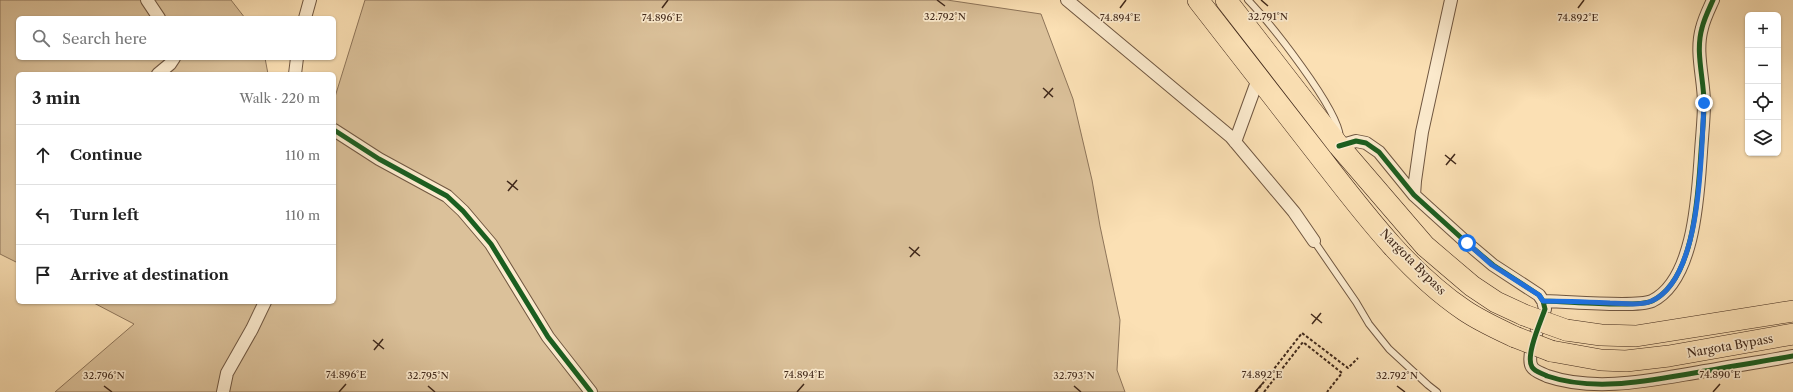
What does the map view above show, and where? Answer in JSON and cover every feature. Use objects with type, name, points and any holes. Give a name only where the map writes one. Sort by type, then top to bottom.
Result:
[{"type":"highway","name":"Nargota Bypass","points":[[1198,0],[1346,191],[1400,252],[1421,274],[1464,310],[1490,326],[1551,351],[1601,360],[1626,361],[1670,356],[1793,334]]},
{"type":"highway","name":"Nargota Bypass","points":[[1226,0],[1338,145],[1425,246],[1472,286],[1496,302],[1524,315],[1566,330],[1601,335],[1636,336],[1793,311]]},
{"type":"street","points":[[147,0],[158,16]]},
{"type":"street","points":[[306,16],[310,0]]},
{"type":"street","points":[[1067,0],[1210,120],[1221,127],[1294,212],[1314,241]]},
{"type":"street","points":[[1414,195],[1414,181],[1422,132],[1451,0]]},
{"type":"street","points":[[1543,301],[1641,304],[1660,296],[1667,290],[1681,268],[1691,237],[1697,208],[1704,103],[1700,45],[1702,28],[1713,0]]},
{"type":"street","points":[[160,72],[173,60]]},
{"type":"street","points":[[295,72],[297,60]]},
{"type":"street","points":[[1235,142],[1258,79]]},
{"type":"street","points":[[336,131],[379,159],[448,196],[463,211],[490,244],[548,337],[591,392]]},
{"type":"street","points":[[1338,145],[1356,141],[1366,143],[1378,152],[1414,195],[1492,265],[1539,295],[1543,301],[1545,309],[1529,360],[1535,371],[1555,379],[1602,385],[1632,384],[1793,356]]},
{"type":"street","points":[[223,392],[227,373],[252,329],[264,304]]},
{"type":"lane","points":[[1248,0],[1274,30],[1332,112],[1340,131],[1338,145]]},
{"type":"lane","points":[[1314,241],[1356,302],[1369,324],[1389,349],[1437,392]]},
{"type":"path","points":[[1256,392],[1302,333],[1348,368],[1358,358]]},
{"type":"path","points":[[1264,392],[1303,342],[1342,373],[1326,392]]},
{"type":"shaded area","points":[[0,0],[231,0],[243,16],[16,16],[16,60],[265,60],[268,72],[16,72],[16,262],[0,254]]},
{"type":"shaded area","points":[[365,0],[947,0],[1041,14],[1073,99],[1092,180],[1120,320],[1117,370],[1125,392],[55,392],[134,324],[96,304],[336,304],[336,94]]},
{"type":"cycle path","points":[[1543,301],[1616,304],[1644,303],[1652,301],[1666,290],[1677,275],[1686,255],[1696,212],[1704,109],[1699,46],[1704,21],[1713,0]]},
{"type":"cycle path","points":[[336,131],[379,159],[447,196],[463,211],[491,244],[548,337],[591,392]]},
{"type":"cycle path","points":[[1339,146],[1356,141],[1366,143],[1379,152],[1414,195],[1467,243],[1493,265],[1539,295],[1543,301],[1545,309],[1532,347],[1530,362],[1533,369],[1547,376],[1565,381],[1583,383],[1620,384],[1793,356]]},
{"type":"route","points":[[1467,243],[1492,265],[1539,295],[1543,301],[1641,304],[1660,296],[1667,290],[1681,268],[1691,237],[1697,208],[1704,103]]}]
